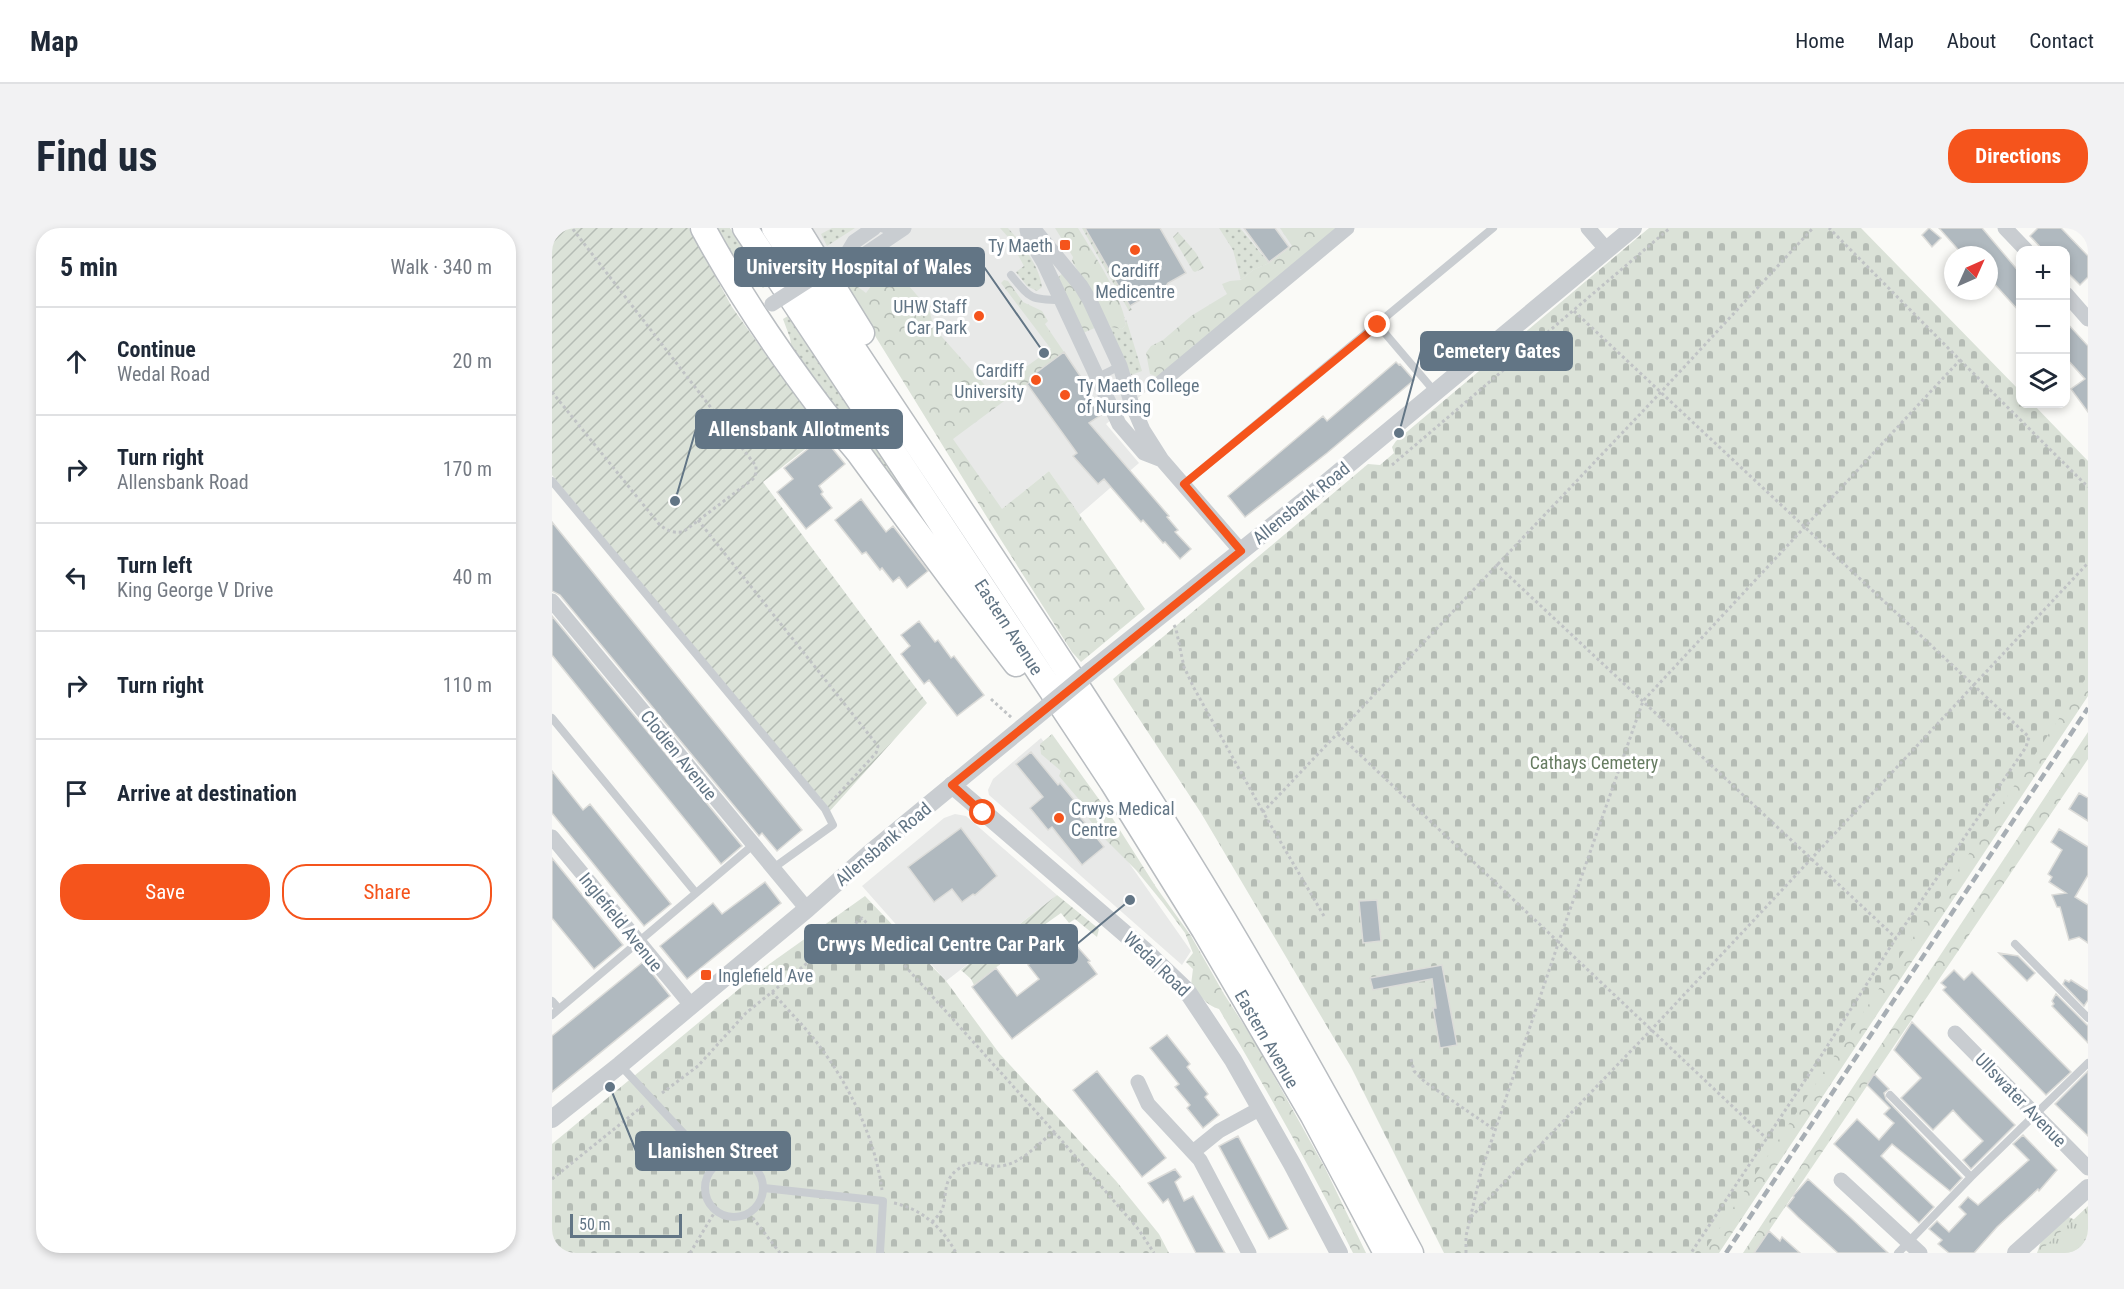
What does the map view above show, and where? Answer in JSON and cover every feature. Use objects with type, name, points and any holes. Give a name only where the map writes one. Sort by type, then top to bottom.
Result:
[{"type":"highway","points":[[703,228],[763,310],[821,408],[856,450],[1071,740],[1112,782]]},
{"type":"highway","name":"Eastern Avenue","points":[[745,228],[1112,782],[1204,930],[1307,1106],[1386,1253]]},
{"type":"highway","name":"Eastern Avenue","points":[[774,228],[1122,756],[1224,920],[1332,1105],[1411,1253]]},
{"type":"highway","points":[[797,228],[922,433],[940,478]]},
{"type":"street","points":[[763,310],[845,257],[854,242],[874,228]]},
{"type":"street","points":[[845,257],[864,255],[904,228]]},
{"type":"street","points":[[1027,228],[1029,238],[1044,263],[1119,424],[1144,453],[1162,460]]},
{"type":"street","points":[[1027,228],[1037,233],[1081,286],[1105,330],[1143,430],[1162,460],[1241,551]]},
{"type":"street","points":[[1158,385],[1347,228]]},
{"type":"street","points":[[1588,228],[1607,250]]},
{"type":"street","name":"Allensbank Road","points":[[552,1119],[807,909],[952,785],[1320,488],[1632,228]]},
{"type":"street","points":[[2005,228],[2022,246]]},
{"type":"street","points":[[2070,299],[2088,319]]},
{"type":"street","name":"Clodien Avenue","points":[[552,601],[807,909]]},
{"type":"street","name":"Wedal Road","points":[[952,785],[1178,981],[1216,1032],[1261,1108],[1339,1253]]},
{"type":"street","name":"Inglefield Avenue","points":[[552,837],[691,1005]]},
{"type":"street","name":"Ullswater Avenue","points":[[1955,1033],[2088,1168]]},
{"type":"street","points":[[1138,1082],[1148,1104],[1165,1125],[1193,1152],[1249,1253]]},
{"type":"street","points":[[1193,1152],[1219,1131],[1261,1108]]},
{"type":"street","points":[[1841,1180],[1903,1247],[1920,1253]]},
{"type":"street","points":[[2016,1253],[2088,1188]]},
{"type":"lane","points":[[881,228],[886,230],[890,228]]},
{"type":"lane","points":[[1184,484],[1493,228]]},
{"type":"lane","points":[[1011,275],[1029,297],[1040,300],[1060,300]]},
{"type":"lane","points":[[1378,325],[1435,392]]},
{"type":"lane","points":[[1096,378],[1120,366]]},
{"type":"lane","points":[[552,481],[825,809],[833,825],[772,868]]},
{"type":"lane","points":[[552,718],[696,893]]},
{"type":"lane","points":[[552,1001],[555,1012],[753,845]]},
{"type":"lane","points":[[2015,944],[2088,1018]]},
{"type":"lane","points":[[1903,1247],[2088,1063]]},
{"type":"lane","points":[[620,1065],[715,1167]]},
{"type":"lane","points":[[1890,1095],[1971,1177]]},
{"type":"lane","points":[[732,1159],[747,1161],[760,1174],[764,1188],[760,1200],[749,1213],[724,1215],[716,1210],[706,1195],[706,1180],[722,1161],[732,1159]]},
{"type":"lane","points":[[764,1188],[883,1201],[880,1253]]},
{"type":"path","points":[[552,392],[659,524],[667,530],[675,533],[683,532],[753,479],[756,473],[756,466],[572,228]]},
{"type":"path","points":[[1392,465],[1670,228]]},
{"type":"path","points":[[1263,812],[1813,228]]},
{"type":"path","points":[[1829,228],[2088,487]]},
{"type":"path","points":[[1574,310],[2029,737],[2026,747],[1896,938],[1691,1253]]},
{"type":"path","points":[[1466,1253],[1466,1236],[1481,1172],[1643,701],[1960,360]]},
{"type":"path","points":[[698,520],[878,746],[876,753],[825,809]]},
{"type":"path","points":[[1470,1218],[1651,1030],[2088,563]]},
{"type":"path","points":[[1496,564],[1896,938]]},
{"type":"path","points":[[1173,625],[1176,629],[1184,667],[1194,688],[1324,916]]},
{"type":"path","points":[[991,699],[1022,728]]},
{"type":"path","points":[[1338,734],[1766,1138]]},
{"type":"path","points":[[552,1179],[636,1110],[698,1066],[746,1013],[862,918],[1056,1134],[1139,1230],[1155,1253]]},
{"type":"path","points":[[772,992],[817,1043],[842,1078],[866,1130],[879,1171],[883,1201],[910,1207],[932,1222],[956,1253]]},
{"type":"path","points":[[1411,1059],[1414,1071],[1425,1082],[1495,1130]]},
{"type":"path","points":[[932,1222],[944,1206],[946,1184],[958,1169],[969,1162],[1000,1166],[1016,1161],[1051,1134],[1056,1134]]},
{"type":"path","points":[[690,1253],[716,1210]]},
{"type":"path","points":[[749,1213],[780,1253]]},
{"type":"path","points":[[552,1249],[560,1253]]},
{"type":"shaded area","name":"Cardiff University","points":[[810,228],[1347,228],[1106,424],[1139,463],[1079,515],[1049,471],[999,512]]},
{"type":"shaded area","points":[[1041,738],[1191,951],[1182,965],[989,795],[988,790],[993,779]]},
{"type":"shaded area","points":[[955,814],[966,816],[1057,895],[946,981],[862,886],[944,818]]},
{"type":"green space","points":[[552,228],[689,228],[732,307],[776,369],[827,432],[763,482],[927,703],[829,812],[552,475]]},
{"type":"green space","points":[[714,228],[730,228],[767,285],[763,288],[748,274],[737,268]]},
{"type":"green space","points":[[832,228],[855,228],[827,246],[821,234]]},
{"type":"green space","points":[[1000,228],[1008,228],[1034,263],[1042,287],[1037,291],[1027,286],[1016,272],[1024,266],[1008,237]]},
{"type":"green space","points":[[1055,228],[1078,228],[1115,291],[1124,317],[1125,326],[1122,329],[1111,327],[1108,323]]},
{"type":"green space","points":[[1082,228],[1086,228],[1132,310],[1129,311]]},
{"type":"green space","points":[[1219,228],[1240,228],[1269,263],[1253,270],[1241,280],[1233,250]]},
{"type":"green space","points":[[1280,228],[1340,228],[1160,378],[1150,374],[1146,353],[1151,346],[1163,340],[1191,316],[1227,294],[1222,284],[1241,280],[1292,246]]},
{"type":"green space","name":"Cathays Cemetery","points":[[1649,228],[1861,228],[2016,387],[2016,408],[2037,408],[2088,461],[2088,675],[1703,1253],[1444,1253],[1351,1067],[1201,813],[1113,679],[1368,464],[1380,465],[1394,453],[1392,447],[1396,441]]},
{"type":"green space","points":[[1178,232],[1196,253],[1204,268],[1193,271],[1173,237]]},
{"type":"green space","points":[[1066,273],[1097,327],[1083,333],[1057,278]]},
{"type":"green space","points":[[845,277],[866,293],[874,277],[888,281],[893,287],[898,286],[902,278],[929,309],[934,328],[991,392],[1051,349],[1001,283],[1004,280],[1008,281],[1023,302],[1042,311],[1048,321],[1045,324],[1064,352],[1029,378],[1031,381],[953,439],[1002,509],[1049,471],[1145,609],[1081,662],[1072,652],[1001,540],[840,279]]},
{"type":"green space","points":[[788,316],[951,562],[792,350],[783,319]]},
{"type":"green space","points":[[1126,319],[1142,371],[1131,375],[1108,323],[1111,327],[1122,329]]},
{"type":"green space","points":[[2088,667],[2088,696],[1719,1253],[1697,1253]]},
{"type":"green space","points":[[2088,732],[2088,759],[1754,1253],[1743,1253]]},
{"type":"green space","points":[[1052,734],[1111,816],[1156,887],[1191,936],[1255,1042],[1325,1168],[1366,1253],[1353,1253],[1288,1130],[1219,1009],[1200,996],[1191,985],[1193,969],[1186,962],[1193,953],[1185,933],[1136,870],[1102,836],[1083,811],[1082,803],[1059,776],[1061,771],[1041,754],[1040,744]]},
{"type":"green space","points":[[1057,895],[1099,929],[1097,937],[1075,919],[1069,923],[1061,913],[1027,937],[1029,941],[974,985],[961,970]]},
{"type":"green space","points":[[865,896],[946,981],[999,1053],[1116,1181],[1159,1234],[1169,1253],[552,1253],[552,1144],[768,965]]},
{"type":"green space","points":[[2088,1206],[2088,1253],[2038,1253]]},
{"type":"green space","points":[[2067,1216],[2077,1221],[2088,1253],[2037,1253],[2041,1241]]},
{"type":"building","name":"Cardiff Medicentre","points":[[1085,228],[1160,228],[1186,273],[1168,283],[1161,294],[1150,294],[1130,306]]},
{"type":"building","points":[[1244,228],[1275,228],[1289,247],[1269,262]]},
{"type":"building","points":[[1929,228],[1941,238],[1932,247],[1922,235]]},
{"type":"building","points":[[1939,228],[1982,228],[1997,246],[1955,246]]},
{"type":"building","points":[[2038,228],[2061,228],[2088,256],[2088,277],[2080,285],[2070,275],[2070,246],[2039,246],[2030,236]]},
{"type":"building","points":[[1998,247],[2016,268],[2016,308],[1998,288]]},
{"type":"building","points":[[2070,326],[2088,346],[2088,412],[2071,389],[2085,379],[2070,362]]},
{"type":"building","points":[[1064,352],[1089,389],[1086,391],[1094,400],[1092,402],[1101,415],[1089,423],[1169,516],[1167,517],[1178,530],[1175,532],[1191,549],[1180,559],[1143,520],[1141,522],[1104,479],[1098,484],[1073,456],[1077,453],[1027,384],[1031,381],[1029,378]]},
{"type":"building","points":[[1396,362],[1414,380],[1327,453],[1245,517],[1228,496],[1323,416],[1327,421]]},
{"type":"building","points":[[823,437],[845,464],[819,486],[823,492],[821,494],[832,508],[806,529],[777,492],[793,479],[784,468]]},
{"type":"building","points":[[861,499],[886,532],[893,526],[928,571],[907,588],[899,577],[893,582],[866,552],[862,554],[835,520]]},
{"type":"building","points":[[552,522],[802,830],[777,851],[762,833],[759,836],[560,595],[552,591]]},
{"type":"building","points":[[552,616],[742,846],[721,864],[552,655]]},
{"type":"building","points":[[919,621],[935,642],[938,640],[951,658],[954,656],[984,695],[957,716],[929,680],[924,684],[901,654],[910,646],[901,635]]},
{"type":"building","name":"Crwys Medical Centre","points":[[1031,752],[1078,805],[1074,809],[1104,847],[1082,865],[1052,827],[1048,830],[1030,808],[1043,797],[1016,764]]},
{"type":"building","points":[[552,771],[583,810],[590,804],[671,904],[644,926],[552,813]]},
{"type":"building","points":[[2079,793],[2088,798],[2088,821],[2069,809]]},
{"type":"building","points":[[961,828],[997,876],[975,895],[973,894],[962,902],[952,889],[934,902],[908,867]]},
{"type":"building","points":[[2059,829],[2088,847],[2088,875],[2075,897],[2088,905],[2088,943],[2079,937],[2069,940],[2060,907],[2057,907],[2052,895],[2066,893],[2049,882],[2052,877],[2048,874],[2062,850],[2051,842]]},
{"type":"building","points":[[552,858],[623,945],[594,969],[552,918]]},
{"type":"building","points":[[765,882],[781,903],[687,979],[660,946],[713,903],[722,914]]},
{"type":"building","points":[[1377,900],[1381,941],[1363,943],[1359,901]]},
{"type":"building","points":[[1067,935],[1090,961],[1088,962],[1097,974],[1012,1039],[972,987],[996,968],[1017,996],[1039,979],[1028,965]]},
{"type":"building","points":[[1999,953],[2018,956],[2035,973],[2027,981]]},
{"type":"building","points":[[643,962],[670,996],[552,1092],[552,1036]]},
{"type":"building","points":[[1442,965],[1457,1045],[1440,1048],[1433,1008],[1436,1008],[1432,979],[1373,990],[1370,978]]},
{"type":"building","points":[[1954,970],[1964,980],[1972,972],[2071,1072],[2046,1095],[1943,990],[1946,987],[1941,983]]},
{"type":"building","points":[[2065,980],[2069,982],[2071,980],[2088,991],[2088,1000],[2084,1006],[2063,984]]},
{"type":"building","points":[[2056,994],[2088,1026],[2088,1043],[2052,1006]]},
{"type":"building","points":[[1912,1022],[2015,1125],[1971,1169],[1963,1160],[1983,1141],[1953,1110],[1933,1130],[1901,1098],[1921,1078],[1894,1050]]},
{"type":"building","points":[[1167,1035],[1190,1064],[1187,1067],[1208,1094],[1205,1097],[1219,1115],[1203,1128],[1187,1108],[1190,1105],[1175,1087],[1179,1084],[1150,1048]]},
{"type":"building","points":[[1097,1071],[1166,1158],[1142,1177],[1073,1090]]},
{"type":"building","points":[[2088,1071],[2088,1136],[2055,1104]]},
{"type":"building","points":[[1874,1074],[1889,1089],[1884,1093],[1886,1099],[1962,1178],[1950,1191],[1892,1144],[1881,1156],[1934,1207],[1919,1223],[1834,1144],[1857,1119],[1879,1140],[1894,1123],[1884,1114],[1890,1108],[1867,1085]]},
{"type":"building","points":[[2023,1135],[2057,1170],[2039,1191],[2038,1189],[1997,1227],[1974,1253],[1949,1253],[1938,1244],[1942,1240],[1929,1229],[1937,1221],[1949,1232],[1966,1214],[1959,1207],[1968,1197],[1978,1205],[2029,1160],[2013,1144]]},
{"type":"building","points":[[1238,1136],[1288,1229],[1269,1239],[1219,1146]]},
{"type":"building","points":[[1175,1169],[1181,1177],[1175,1182],[1184,1201],[1193,1196],[1225,1253],[1196,1253],[1168,1199],[1163,1203],[1148,1183]]},
{"type":"building","points":[[1808,1179],[1888,1253],[1838,1253],[1798,1217],[1787,1206]]},
{"type":"building","points":[[1769,1231],[1780,1241],[1782,1237],[1800,1253],[1754,1253]]},
{"type":"railway","points":[[1726,1253],[2088,708]]},
{"type":"place","name":"Ty Maeth","points":[[1065,245]]},
{"type":"place","name":"Cardiff Medicentre","points":[[1135,250]]},
{"type":"place","name":"UHW Staff Car Park","points":[[979,316]]},
{"type":"place","name":"University Hospital of Wales","points":[[1044,353]]},
{"type":"place","name":"Cardiff University","points":[[1036,380]]},
{"type":"place","name":"Ty Maeth College of Nursing","points":[[1065,395]]},
{"type":"place","name":"Cemetery Gates","points":[[1399,433]]},
{"type":"place","name":"Allensbank Allotments","points":[[675,501]]},
{"type":"place","name":"Crwys Medical Centre","points":[[1059,818]]},
{"type":"place","name":"Crwys Medical Centre Car Park","points":[[1130,900]]},
{"type":"place","name":"Inglefield Ave","points":[[706,975]]},
{"type":"place","name":"Llanishen Street","points":[[610,1087]]},
{"type":"route","points":[[983,813],[952,785],[1241,551],[1184,484],[1378,325]]}]
